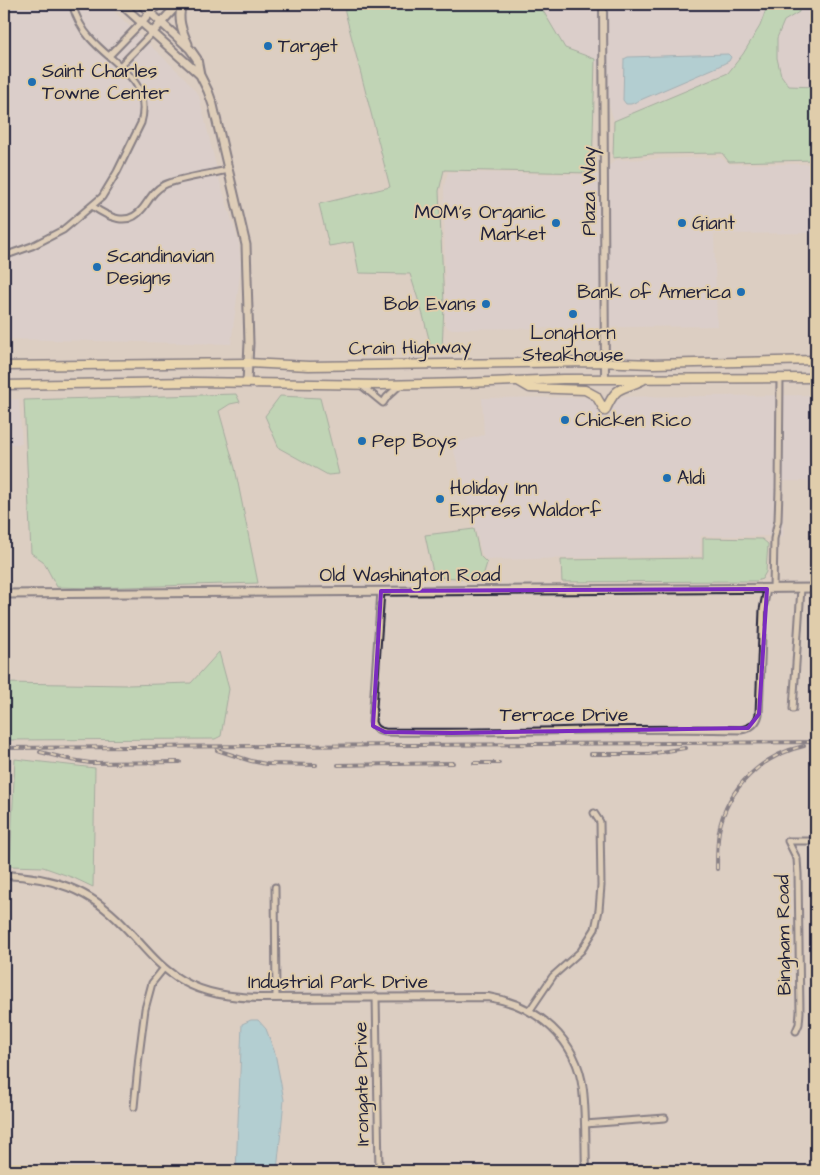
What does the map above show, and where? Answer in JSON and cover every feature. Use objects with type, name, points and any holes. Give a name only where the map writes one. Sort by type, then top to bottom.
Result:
[{"type":"highway","name":"Crain Highway","points":[[4,366],[247,363],[309,366],[606,362],[653,364],[816,360]]},
{"type":"highway","name":"Crain Highway","points":[[4,385],[247,382],[401,384],[605,378],[816,378]]},
{"type":"highway","points":[[518,381],[530,388],[585,390],[596,396],[605,411],[616,391],[644,379]]},
{"type":"main road","points":[[121,4],[200,75]]},
{"type":"main road","points":[[141,4],[190,49]]},
{"type":"main road","points":[[141,23],[158,4]]},
{"type":"main road","points":[[152,33],[180,4]]},
{"type":"main road","points":[[180,4],[181,28],[196,59],[200,75],[213,105],[246,245],[249,342],[247,382]]},
{"type":"main road","name":"Old Washington Road","points":[[4,594],[816,588]]},
{"type":"street","points":[[4,256],[54,236],[73,223],[107,191],[144,115],[144,104],[130,74],[84,31],[72,4]]},
{"type":"street","name":"Plaza Way","points":[[603,4],[605,378]]},
{"type":"street","points":[[109,56],[141,23]]},
{"type":"street","points":[[120,66],[152,33]]},
{"type":"street","points":[[92,206],[106,216],[128,218],[138,213],[152,194],[164,185],[228,170]]},
{"type":"street","points":[[770,588],[774,539],[778,520],[780,378]]},
{"type":"street","points":[[361,384],[383,403],[386,397],[401,384]]},
{"type":"street","name":"Terrace Drive","points":[[381,591],[373,726],[379,731],[384,732],[452,733],[480,731],[742,730],[748,728],[757,722],[759,714],[764,610],[770,588]]},
{"type":"street","points":[[793,709],[801,588]]},
{"type":"street","points":[[530,1010],[553,976],[582,951],[595,929],[600,910],[601,886],[600,822],[594,813]]},
{"type":"street","name":"Bingham Road","points":[[796,1031],[800,1012],[798,874],[797,859],[788,842],[816,841]]},
{"type":"street","name":"Industrial Park Drive","points":[[4,876],[44,879],[82,893],[104,907],[115,917],[164,968],[182,980],[207,992],[232,997],[276,998],[376,996],[488,997],[510,1002],[530,1010],[546,1021],[554,1030],[565,1043],[575,1062],[583,1091],[586,1171]]},
{"type":"street","points":[[275,887],[276,998]]},
{"type":"street","points":[[134,1107],[148,997],[152,983],[164,968]]},
{"type":"street","name":"Irongate Drive","points":[[376,996],[379,1171]]},
{"type":"street","points":[[585,1124],[665,1118]]},
{"type":"highlighted area","points":[[767,589],[759,714],[748,728],[452,733],[385,732],[373,726],[381,591]]},
{"type":"shaded area","points":[[4,4],[106,4],[184,77],[199,96],[220,182],[239,243],[241,267],[231,344],[4,339]]},
{"type":"shaded area","points":[[539,4],[768,4],[760,26],[743,54],[728,73],[614,121],[595,59],[565,48]]},
{"type":"shaded area","points":[[799,4],[816,4],[816,87],[789,86],[781,75],[777,58],[777,38],[784,21],[799,12]]},
{"type":"shaded area","points":[[720,157],[730,164],[816,164],[816,233],[714,234],[717,326],[449,329],[445,324],[444,186],[448,172],[598,175],[616,160]]},
{"type":"shaded area","points":[[816,395],[816,481],[783,481],[783,536],[701,536],[700,555],[486,560],[482,555],[452,444],[484,435],[482,398]]},
{"type":"shaded area","points":[[19,399],[22,444],[4,444],[4,400]]},
{"type":"green space","points":[[343,4],[539,4],[565,48],[595,59],[592,173],[444,170],[439,191],[444,305],[442,350],[431,347],[410,274],[359,273],[353,242],[329,246],[319,204],[390,187]]},
{"type":"green space","points":[[768,4],[799,4],[799,12],[784,21],[777,38],[777,58],[781,75],[789,86],[816,87],[816,160],[729,162],[722,153],[651,154],[613,158],[614,121],[728,73],[743,54],[760,26]]},
{"type":"green space","points":[[236,394],[240,402],[230,404],[219,411],[235,468],[258,583],[91,588],[57,587],[43,561],[31,553],[24,400]]},
{"type":"green space","points":[[280,396],[320,398],[339,474],[328,475],[279,448],[265,416]]},
{"type":"green space","points":[[474,529],[480,556],[487,563],[482,579],[434,577],[425,535]]},
{"type":"green space","points":[[703,538],[762,539],[768,544],[766,572],[762,579],[756,581],[562,582],[561,560],[703,558]]},
{"type":"green space","points":[[219,652],[229,689],[221,736],[215,739],[4,740],[4,683],[128,685],[191,683]]},
{"type":"green space","points":[[15,759],[95,768],[93,887],[43,867],[10,866]]},
{"type":"water","points":[[728,54],[731,57],[729,61],[717,67],[631,104],[626,104],[623,100],[624,59],[628,57]]},
{"type":"water","points":[[251,1020],[258,1020],[266,1029],[275,1053],[284,1100],[277,1171],[236,1171],[242,1024]]},
{"type":"railway","points":[[4,748],[816,742]]},
{"type":"railway","points":[[717,869],[717,845],[723,815],[738,788],[749,776],[774,757],[804,746]]},
{"type":"railway","points":[[591,754],[649,754],[685,748]]},
{"type":"railway","points":[[217,750],[266,764],[316,765]]},
{"type":"railway","points":[[40,752],[90,763],[180,762]]},
{"type":"railway","points":[[338,765],[453,763]]},
{"type":"railway","points":[[474,763],[499,763]]},
{"type":"place","name":"Target","points":[[268,46]]},
{"type":"place","name":"Saint Charles Towne Center","points":[[32,82]]},
{"type":"place","name":"MOM's Organic Market","points":[[556,223]]},
{"type":"place","name":"Giant","points":[[682,223]]},
{"type":"place","name":"Scandinavian Designs","points":[[97,267]]},
{"type":"place","name":"Bank of America","points":[[741,292]]},
{"type":"place","name":"Bob Evans","points":[[486,304]]},
{"type":"place","name":"LongHorn Steakhouse","points":[[573,314]]},
{"type":"place","name":"Chicken Rico","points":[[565,420]]},
{"type":"place","name":"Pep Boys","points":[[362,441]]},
{"type":"place","name":"Aldi","points":[[667,478]]},
{"type":"place","name":"Holiday Inn Express Waldorf","points":[[440,499]]}]
